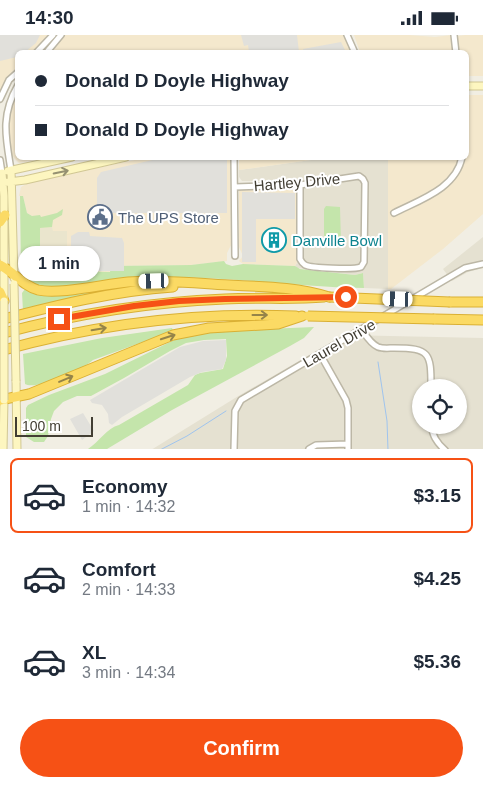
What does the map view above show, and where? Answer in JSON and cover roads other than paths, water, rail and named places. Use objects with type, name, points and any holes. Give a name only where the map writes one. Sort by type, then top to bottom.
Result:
[{"type":"highway","points":[[2,266],[14,273],[30,287],[49,291],[130,282],[198,282],[211,284]]},
{"type":"highway","points":[[0,320],[63,303],[108,294],[211,284],[237,284],[329,297],[483,302]]},
{"type":"highway","points":[[0,292],[4,301]]},
{"type":"highway","points":[[0,334],[44,322],[134,306],[312,295]]},
{"type":"highway","points":[[0,351],[74,333],[137,323],[226,315],[483,320]]},
{"type":"highway","points":[[2,400],[29,394],[173,335],[209,328],[278,324],[305,316]]},
{"type":"main road","points":[[469,86],[483,86]]},
{"type":"main road","points":[[3,449],[4,283],[2,266],[1,173],[59,160]]},
{"type":"main road","points":[[2,183],[112,160]]},
{"type":"main road","points":[[11,171],[13,181],[17,449]]},
{"type":"street","points":[[39,50],[53,35]]},
{"type":"street","points":[[48,50],[61,35]]},
{"type":"street","points":[[347,35],[354,50]]},
{"type":"street","points":[[454,35],[456,50]]},
{"type":"street","points":[[0,99],[9,80],[15,75]]},
{"type":"street","points":[[11,171],[5,141],[5,119],[8,103],[15,90]]},
{"type":"street","points":[[0,160],[1,173]]},
{"type":"street","points":[[234,160],[235,256]]},
{"type":"street","points":[[394,213],[442,188],[457,173],[461,160]]},
{"type":"street","name":"Hartley Drive","points":[[235,187],[300,185],[359,176],[365,183],[364,263],[361,267],[358,269],[306,266],[302,263],[300,259],[300,185]]},
{"type":"street","name":"Laurel Drive","points":[[234,449],[234,416],[238,403],[465,268],[483,264]]},
{"type":"street","points":[[362,330],[371,343],[377,347],[415,348],[423,351],[431,366],[431,379]]},
{"type":"street","points":[[309,449],[316,445],[348,447],[346,400],[320,354]]},
{"type":"street","points":[[432,434],[442,449]]},
{"type":"waterway","points":[[378,362],[387,421],[388,449]]},
{"type":"waterway","points":[[162,449],[187,436],[226,411]]},
{"type":"place","name":"The UPS Store","points":[[100,217]]},
{"type":"place","name":"Danville Bowl","points":[[274,240]]}]
